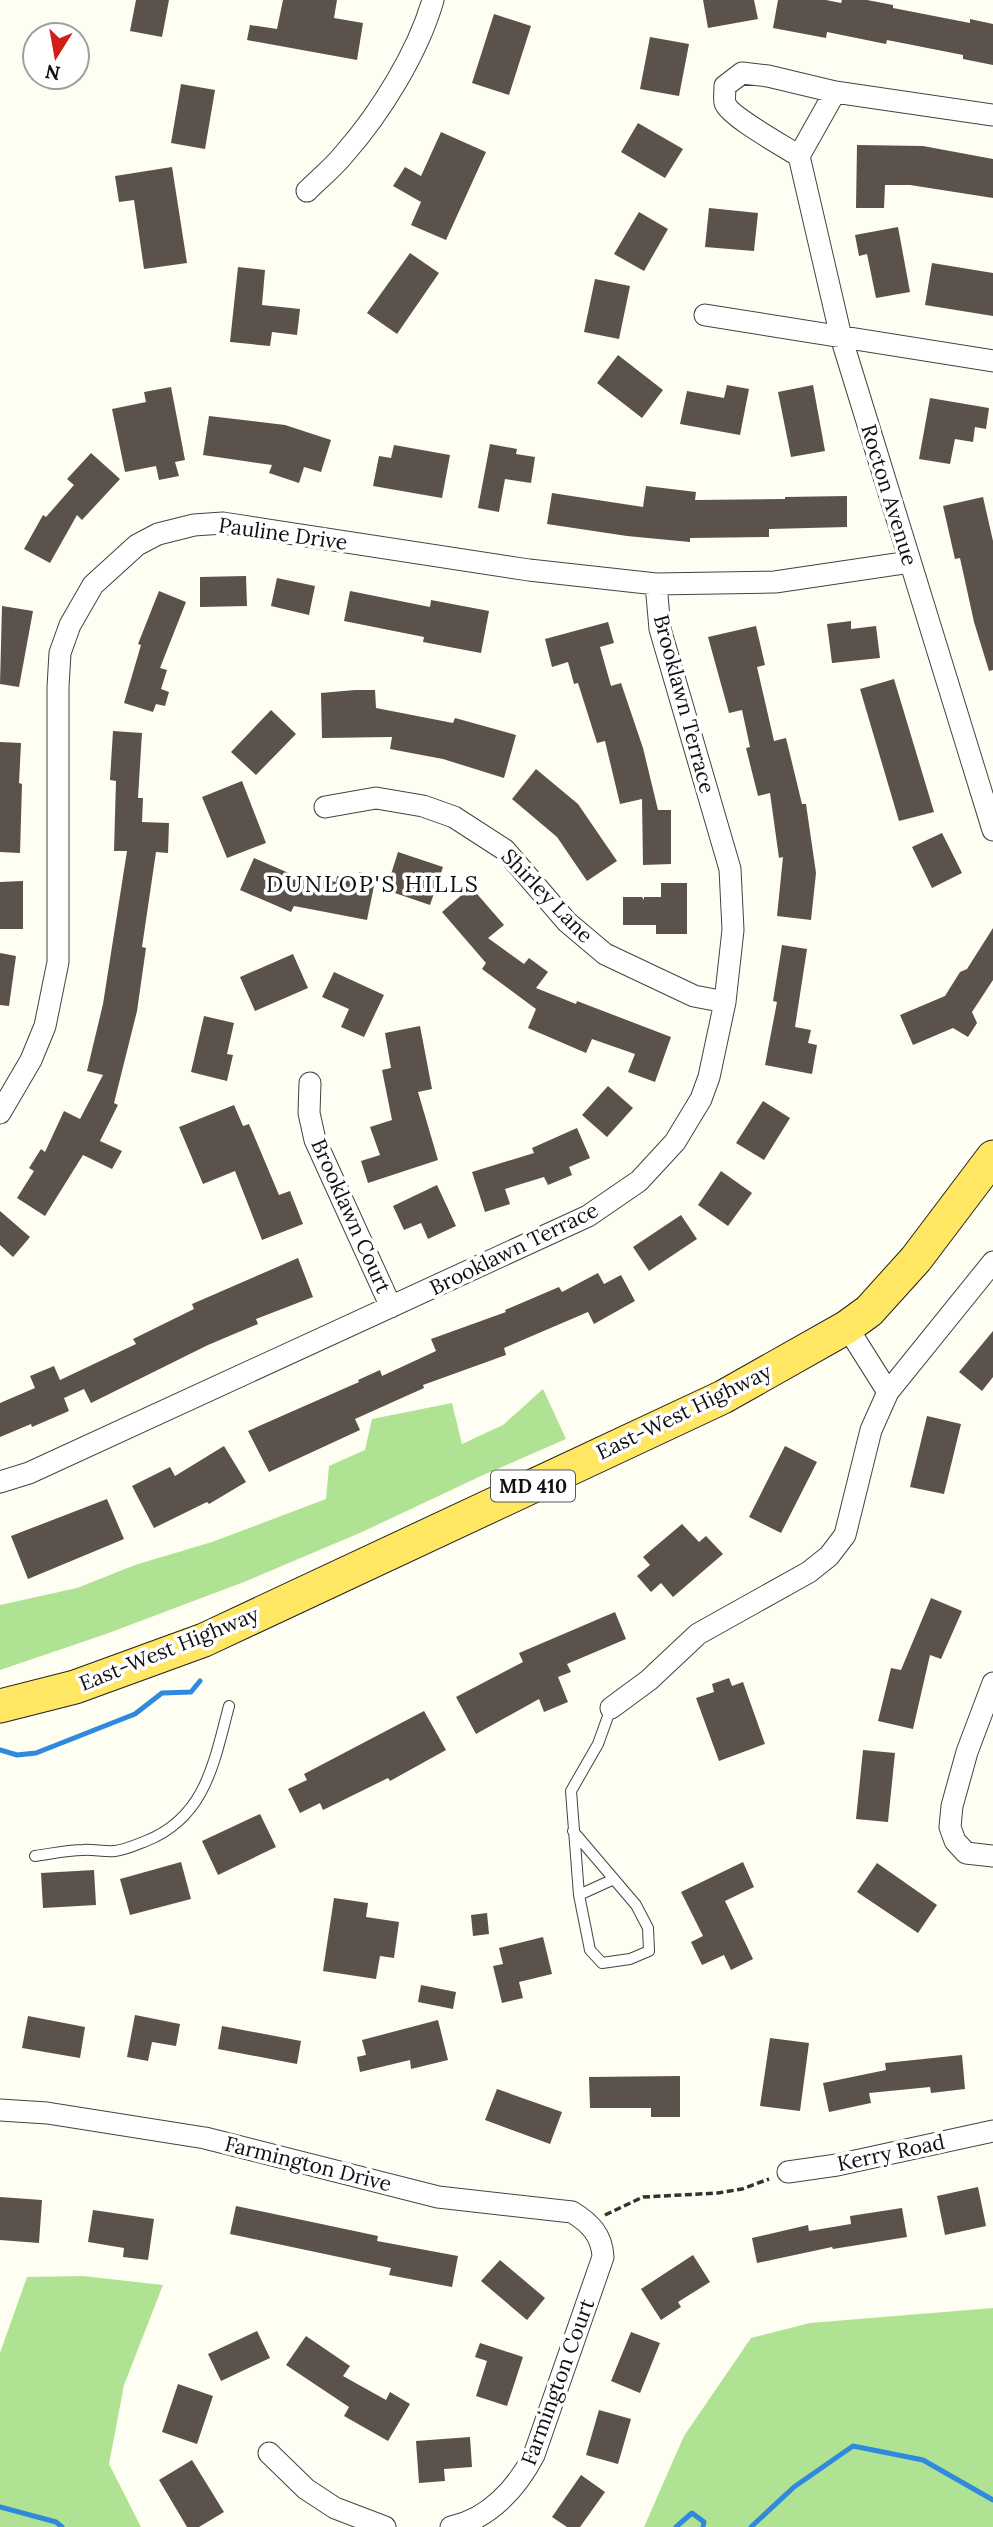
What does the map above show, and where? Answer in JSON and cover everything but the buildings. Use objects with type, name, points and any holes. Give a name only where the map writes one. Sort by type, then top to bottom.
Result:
[{"type":"main road","name":"East-West Highway","points":[[0,1706],[75,1687],[204,1640],[723,1396],[869,1311],[916,1259],[993,1157]]},
{"type":"street","points":[[307,191],[345,154],[404,69],[433,0]]},
{"type":"street","points":[[835,92],[799,156],[737,118],[725,104],[725,86],[742,73],[768,76],[835,92],[993,115]]},
{"type":"street","name":"Rocton Avenue","points":[[799,156],[841,337],[993,830]]},
{"type":"street","points":[[705,316],[993,361]]},
{"type":"street","name":"Pauline Drive","points":[[0,1113],[31,1060],[45,1026],[58,962],[58,687],[61,653],[70,625],[93,584],[137,545],[158,534],[194,525],[223,523],[529,570],[656,584],[775,582],[910,562]]},
{"type":"street","name":"Brooklawn Terrace","points":[[0,1482],[41,1467],[588,1216],[639,1181],[675,1142],[701,1099],[709,1077],[725,1002],[733,930],[730,869],[660,629],[656,584]]},
{"type":"street","name":"Shirley Lane","points":[[325,807],[376,799],[424,806],[454,817],[505,850],[567,922],[605,954],[694,996],[725,1002]]},
{"type":"street","name":"Brooklawn Court","points":[[310,1083],[309,1113],[315,1140],[391,1307]]},
{"type":"street","points":[[611,1708],[649,1680],[698,1634],[809,1572],[829,1556],[845,1535],[871,1430],[888,1392],[993,1262]]},
{"type":"street","points":[[847,1326],[888,1392]]},
{"type":"street","points":[[993,1684],[967,1752],[952,1806],[950,1827],[955,1841],[966,1853],[993,1856]]},
{"type":"street","name":"Farmington Drive","points":[[0,2110],[47,2113],[205,2138],[438,2197],[572,2211],[589,2223]]},
{"type":"street","name":"Kerry Road","points":[[788,2172],[837,2165],[993,2131]]},
{"type":"street","name":"Farmington Court","points":[[452,2527],[470,2523],[498,2503],[525,2472],[534,2455],[603,2257],[602,2242],[589,2223]]},
{"type":"street","points":[[269,2452],[306,2489],[335,2508],[385,2527]]},
{"type":"lane","points":[[34,1856],[82,1850],[115,1851],[134,1846],[167,1830],[184,1817],[211,1773],[229,1706]]},
{"type":"lane","points":[[573,1831],[636,1905],[648,1928],[649,1951],[630,1959],[601,1963],[590,1950],[579,1895],[573,1831],[571,1791],[598,1744],[611,1708]]},
{"type":"lane","points":[[579,1895],[614,1880]]},
{"type":"path","points":[[589,2223],[643,2197],[742,2189],[788,2172]]},
{"type":"green space","points":[[543,1389],[566,1439],[362,1532],[244,1582],[0,1670],[0,1605],[77,1588],[135,1565],[212,1542],[326,1499],[329,1466],[365,1450],[372,1419],[452,1403],[462,1444],[503,1425]]},
{"type":"green space","points":[[83,2276],[163,2285],[124,2385],[109,2464],[141,2527],[0,2527],[0,2353],[27,2277]]},
{"type":"green space","points":[[993,2308],[993,2527],[644,2527],[684,2436],[751,2338],[810,2323]]},
{"type":"waterway","points":[[0,1750],[17,1755],[36,1753],[135,1714],[162,1693],[191,1692],[200,1681]]},
{"type":"waterway","points":[[751,2527],[794,2487],[853,2446],[923,2460],[993,2500]]},
{"type":"waterway","points":[[0,2507],[56,2522],[62,2527]]},
{"type":"waterway","points":[[676,2527],[692,2513],[704,2522],[703,2527]]},
{"type":"district","name":"DUNLOP'S HILLS","points":[[373,884]]}]
